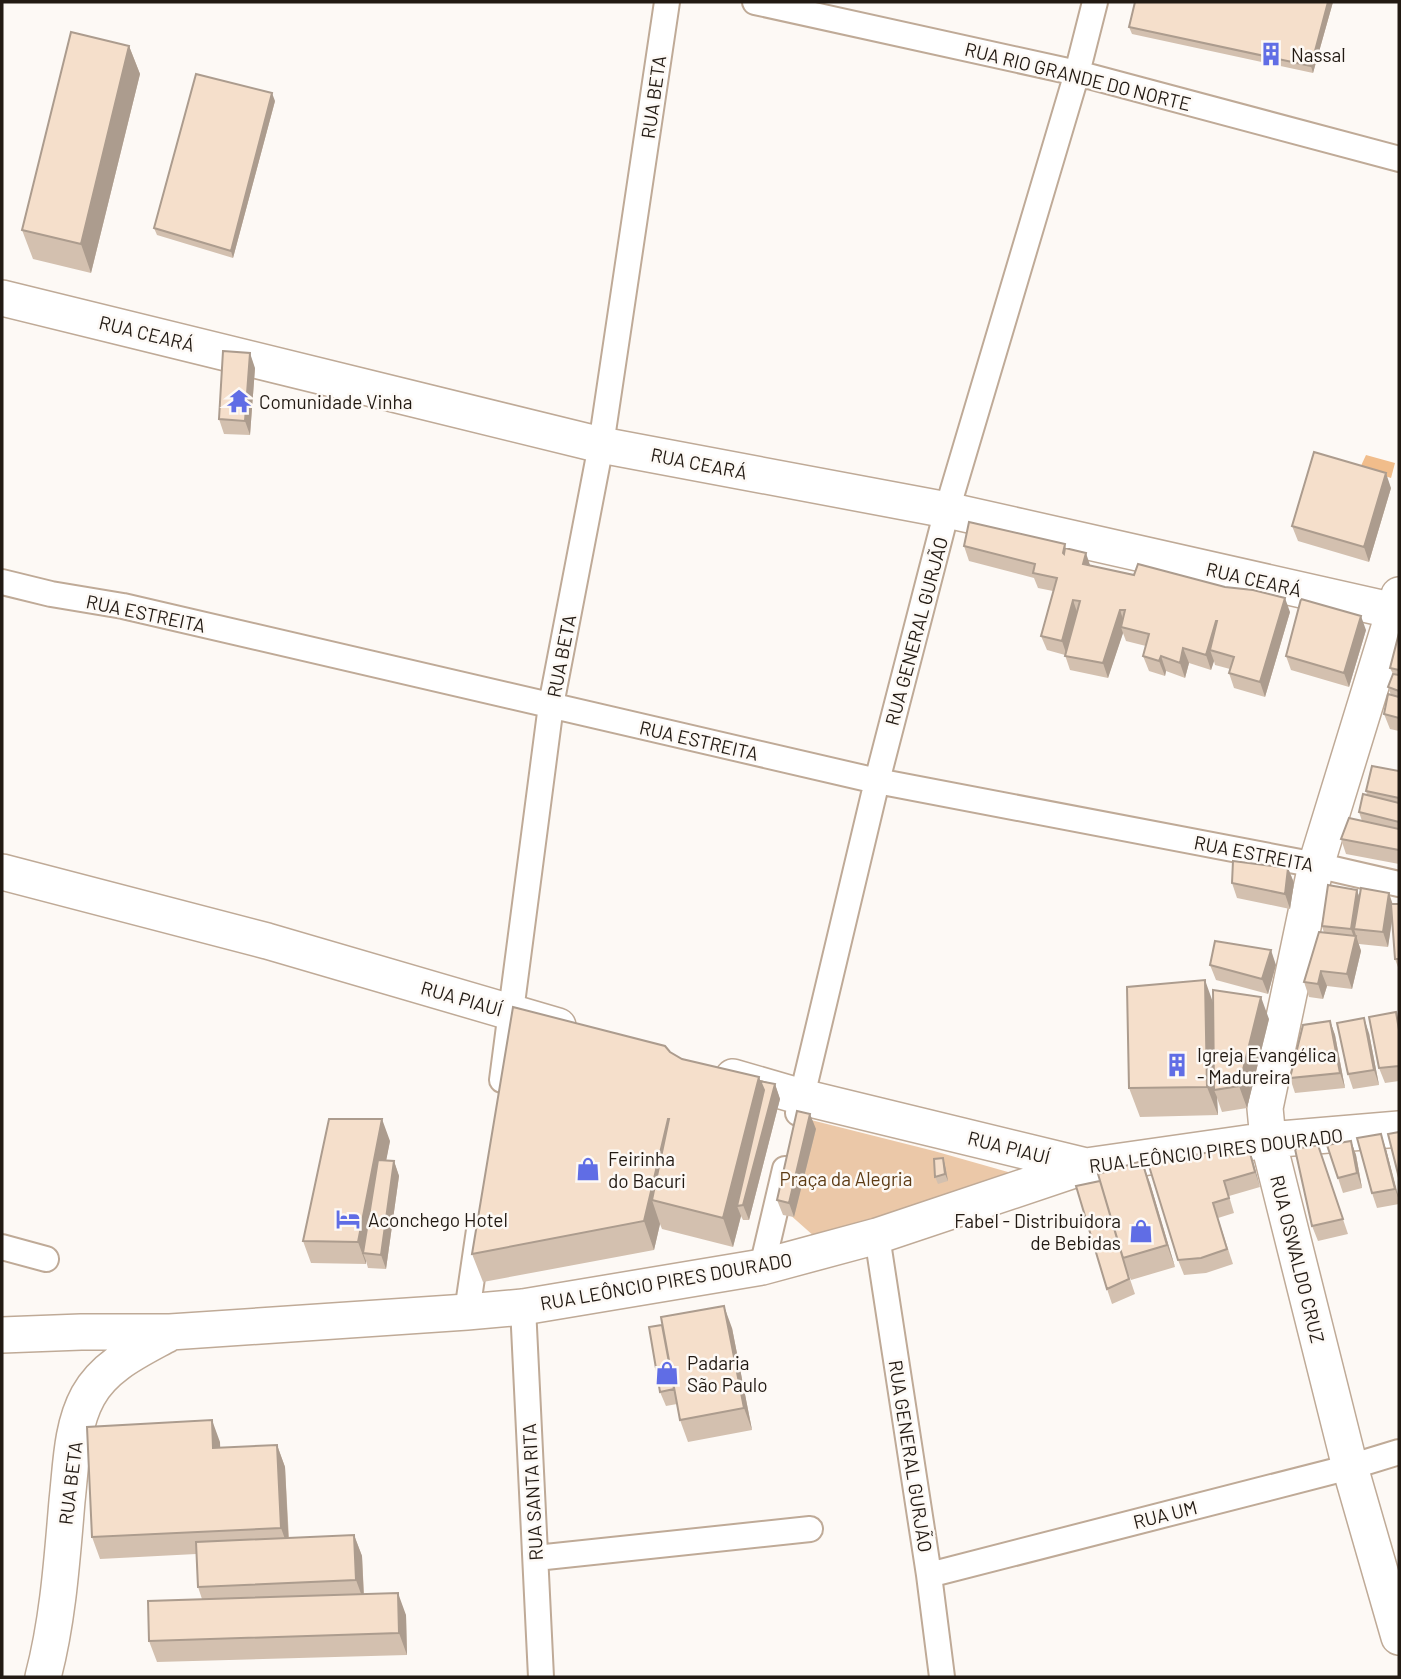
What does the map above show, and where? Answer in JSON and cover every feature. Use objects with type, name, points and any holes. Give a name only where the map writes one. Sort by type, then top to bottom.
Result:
[{"type":"street","name":"RUA BETA","points":[[498,1108],[551,705],[601,444],[667,2]]},
{"type":"street","name":"RUA RIO GRANDE DO NORTE","points":[[755,2],[1077,73],[1399,159]]},
{"type":"street","name":"RUA GENERAL GURJÃO","points":[[762,1267],[877,781],[947,510],[1096,2]]},
{"type":"street","name":"RUA CEARÁ","points":[[2,298],[601,444],[947,510],[1398,606]]},
{"type":"street","name":"RUA ESTREITA","points":[[2,582],[51,594],[123,606],[877,781],[1316,865],[1399,884]]},
{"type":"street","name":"RUA OSWALDO CRUZ","points":[[1398,606],[1316,865],[1265,1108],[1268,1140],[1350,1467],[1399,1637]]},
{"type":"street","name":"RUA PIAUÍ","points":[[2,872],[267,941],[591,1035]]},
{"type":"street","name":"RUA PIAUÍ","points":[[710,1070],[802,1097],[1086,1166]]},
{"type":"street","name":"RUA LEÔNCIO PIRES DOURADO","points":[[2,1335],[170,1332],[523,1307],[762,1267],[877,1236],[1086,1166],[1268,1140],[1399,1129]]},
{"type":"street","points":[[467,1312],[483,1203]]},
{"type":"street","name":"RUA GENERAL GURJÃO","points":[[877,1236],[942,1677]]},
{"type":"street","points":[[2,1247],[46,1259]]},
{"type":"street","name":"RUA SANTA RITA","points":[[523,1307],[541,1677]]},
{"type":"street","name":"RUA BETA","points":[[43,1677],[57,1602],[77,1423],[88,1396],[113,1366],[170,1332]]},
{"type":"street","name":"RUA UM","points":[[929,1575],[1350,1467],[1399,1452]]},
{"type":"street","points":[[536,1558],[810,1529]]},
{"type":"green space","name":"Praça da Alegria","points":[[811,1120],[1015,1174],[815,1237],[788,1213]]},
{"type":"shaded area","points":[[1366,455],[1395,463],[1391,478],[1360,468]]},
{"type":"building","name":"Nassal","points":[[1135,2],[1328,2],[1311,66],[1129,27]]},
{"type":"building","points":[[71,32],[129,46],[81,244],[22,230]]},
{"type":"building","points":[[196,74],[272,93],[231,251],[154,228]]},
{"type":"building","points":[[223,351],[250,353],[245,421],[219,419]]},
{"type":"building","points":[[1314,452],[1386,473],[1364,547],[1292,526]]},
{"type":"building","points":[[969,522],[1065,544],[1064,554],[1065,548],[1086,553],[1083,564],[1134,575],[1138,564],[1225,587],[1285,598],[1260,682],[1229,673],[1234,657],[1210,650],[1217,621],[1206,655],[1183,648],[1180,663],[1161,656],[1159,661],[1143,656],[1149,634],[1121,627],[1125,610],[1120,610],[1103,663],[1065,656],[1080,601],[1073,600],[1062,641],[1041,636],[1057,578],[1033,573],[1035,564],[964,546]]},
{"type":"building","points":[[1301,599],[1361,616],[1344,673],[1286,656]]},
{"type":"building","points":[[1399,633],[1399,670],[1390,668]]},
{"type":"building","points":[[1393,674],[1399,675],[1399,691],[1388,687]]},
{"type":"building","points":[[1388,694],[1399,697],[1399,718],[1384,714]]},
{"type":"building","points":[[1372,766],[1399,771],[1399,798],[1366,791]]},
{"type":"building","points":[[1363,794],[1399,803],[1399,822],[1359,812]]},
{"type":"building","points":[[1349,818],[1399,829],[1399,850],[1341,839]]},
{"type":"building","points":[[1233,861],[1288,868],[1285,894],[1232,883]]},
{"type":"building","points":[[1328,885],[1357,890],[1351,929],[1322,926]]},
{"type":"building","points":[[1361,888],[1389,893],[1383,932],[1354,929]]},
{"type":"building","points":[[1391,904],[1399,904],[1399,959],[1395,959]]},
{"type":"building","points":[[1319,932],[1356,936],[1347,974],[1321,971],[1318,984],[1304,982]]},
{"type":"building","points":[[1215,941],[1271,950],[1262,979],[1210,965]]},
{"type":"building","name":"Igreja Evangélica - Madureira","points":[[1205,980],[1207,1087],[1129,1088],[1127,987]]},
{"type":"building","points":[[1213,990],[1261,997],[1239,1086],[1214,1090]]},
{"type":"building","name":"Feirinha do Bacuri","points":[[513,1007],[665,1046],[682,1059],[759,1077],[723,1218],[652,1200],[668,1119],[644,1221],[472,1254]]},
{"type":"building","points":[[1396,1012],[1399,1066],[1379,1068],[1369,1017]]},
{"type":"building","points":[[1364,1018],[1374,1070],[1348,1074],[1337,1023]]},
{"type":"building","points":[[1330,1021],[1340,1073],[1290,1078],[1303,1025]]},
{"type":"building","points":[[760,1081],[775,1084],[743,1205],[737,1206],[764,1090]]},
{"type":"building","points":[[797,1111],[810,1114],[789,1203],[777,1200]]},
{"type":"building","name":"Aconchego Hotel","points":[[329,1119],[382,1119],[358,1242],[303,1241]]},
{"type":"building","points":[[1399,1132],[1399,1178],[1388,1134]]},
{"type":"building","points":[[1381,1134],[1395,1189],[1372,1193],[1357,1138]]},
{"type":"building","points":[[1351,1141],[1357,1173],[1338,1178],[1327,1145]]},
{"type":"building","points":[[1247,1142],[1255,1172],[1224,1181],[1229,1198],[1213,1203],[1227,1249],[1201,1258],[1178,1260],[1149,1166]]},
{"type":"building","points":[[1318,1145],[1343,1219],[1312,1226],[1295,1149]]},
{"type":"building","points":[[943,1158],[945,1174],[935,1177],[934,1159]]},
{"type":"building","points":[[378,1160],[394,1161],[381,1255],[363,1253]]},
{"type":"building","name":"Fabel - Distribuidora de Bebidas","points":[[1142,1161],[1167,1245],[1123,1258],[1098,1174]]},
{"type":"building","points":[[1100,1181],[1129,1279],[1107,1289],[1076,1186]]},
{"type":"building","points":[[724,1306],[744,1408],[680,1420],[661,1317]]},
{"type":"building","points":[[662,1325],[674,1389],[660,1392],[649,1327]]},
{"type":"building","points":[[212,1420],[213,1448],[277,1445],[281,1528],[92,1537],[87,1427]]},
{"type":"building","points":[[354,1535],[356,1580],[198,1587],[196,1542]]},
{"type":"building","points":[[398,1593],[399,1633],[149,1641],[148,1601]]},
{"type":"place","name":"Nassal","points":[[1271,54]]},
{"type":"place","name":"Comunidade Vinha","points":[[239,401]]},
{"type":"place","name":"Igreja Evangélica - Madureira","points":[[1177,1065]]},
{"type":"place","name":"Feirinha do Bacuri","points":[[588,1169]]},
{"type":"place","name":"Aconchego Hotel","points":[[348,1219]]},
{"type":"place","name":"Fabel - Distribuidora de Bebidas","points":[[1141,1231]]},
{"type":"place","name":"Padaria São Paulo","points":[[667,1373]]}]
